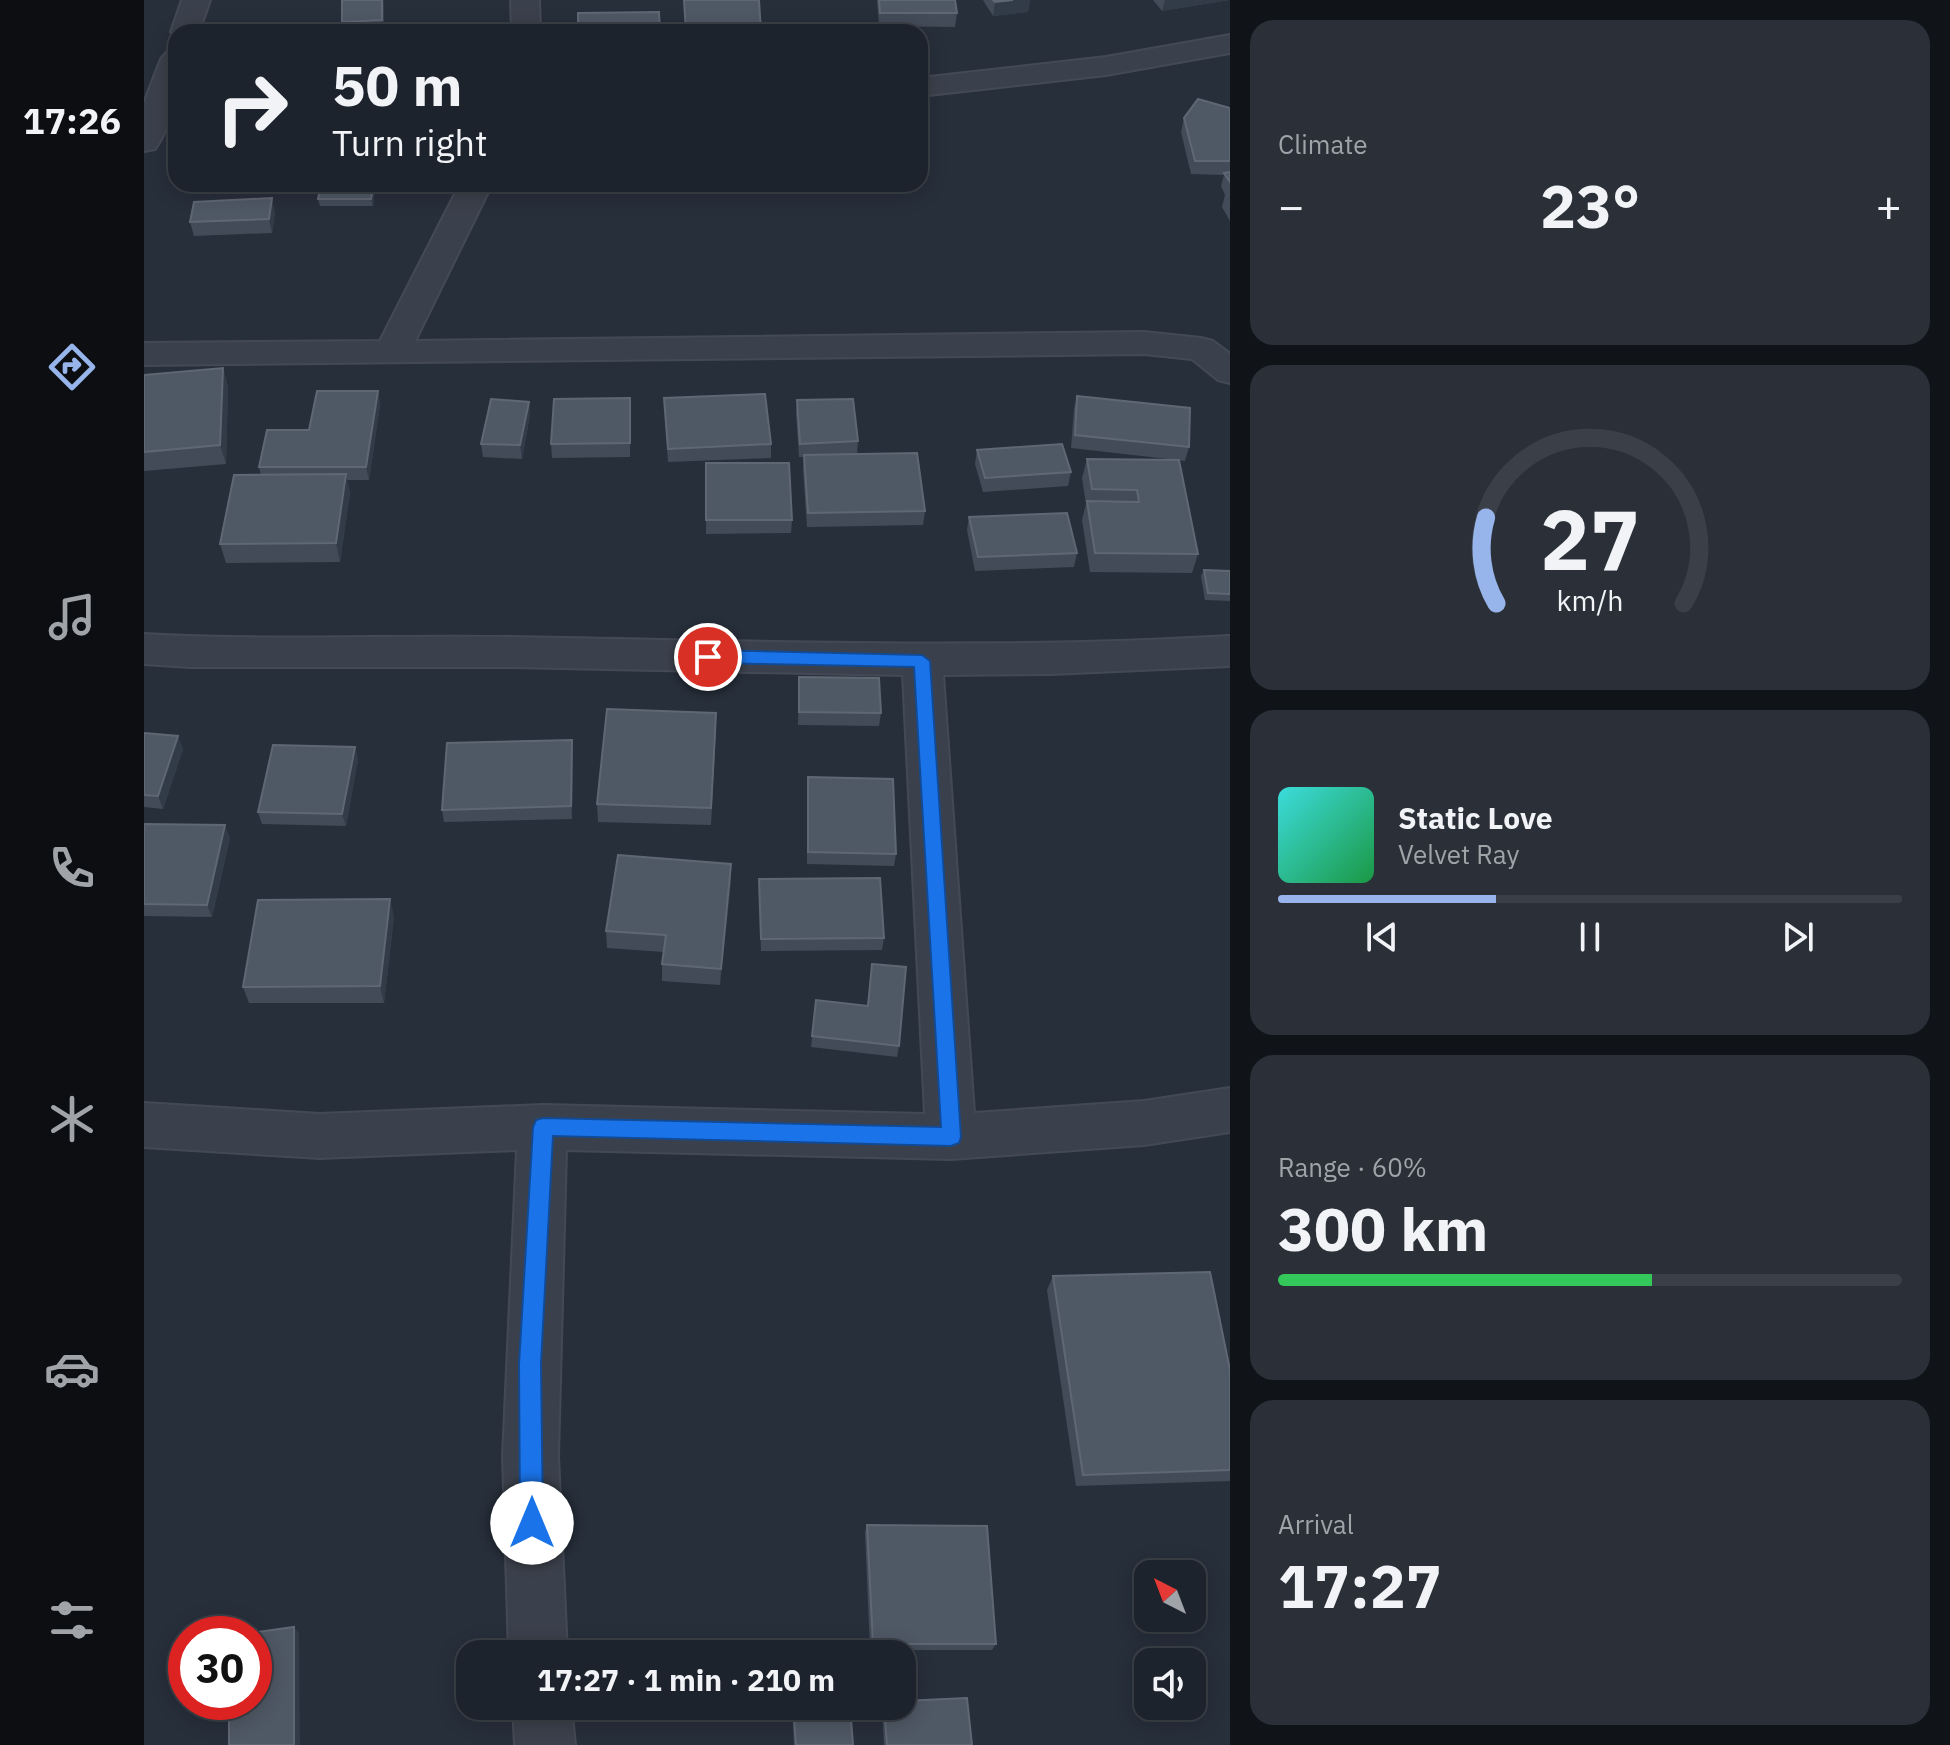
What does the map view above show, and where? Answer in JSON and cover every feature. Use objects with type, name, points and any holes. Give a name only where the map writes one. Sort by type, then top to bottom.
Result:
[{"type":"street","points":[[188,24],[196,0]]},
{"type":"street","points":[[525,0],[526,24]]},
{"type":"street","points":[[928,86],[1106,66],[1230,44]]},
{"type":"street","points":[[148,126],[168,78]]},
{"type":"street","points":[[390,352],[408,326],[451,229],[472,192]]},
{"type":"street","points":[[144,354],[1144,343],[1201,349],[1230,372]]},
{"type":"street","points":[[144,649],[922,661],[1147,657],[1230,651]]},
{"type":"street","points":[[922,661],[951,1137]]},
{"type":"street","points":[[144,1125],[320,1136],[543,1127],[951,1137],[1144,1123],[1230,1110]]},
{"type":"street","points":[[537,1640],[532,1586],[530,1364],[543,1127]]},
{"type":"street","points":[[543,1720],[545,1745]]},
{"type":"building","points":[[342,0],[382,0],[382,20],[342,22]]},
{"type":"building","points":[[684,0],[759,0],[760,24],[686,24]]},
{"type":"building","points":[[879,0],[955,0],[957,13],[880,13]]},
{"type":"building","points":[[659,12],[660,24],[578,24],[578,13]]},
{"type":"building","points":[[1198,99],[1230,108],[1230,161],[1195,161],[1184,118]]},
{"type":"building","points":[[319,192],[372,192],[371,199],[318,199]]},
{"type":"building","points":[[272,198],[269,219],[190,222],[194,202]]},
{"type":"building","points":[[223,368],[220,445],[144,452],[144,375]]},
{"type":"building","points":[[317,391],[378,391],[366,467],[259,467],[267,430],[309,430]]},
{"type":"building","points":[[765,394],[771,444],[668,449],[664,398]]},
{"type":"building","points":[[1077,396],[1190,408],[1189,447],[1075,435]]},
{"type":"building","points":[[630,398],[630,443],[551,444],[554,399]]},
{"type":"building","points":[[491,399],[529,402],[520,445],[481,444]]},
{"type":"building","points":[[853,399],[858,441],[800,444],[797,400]]},
{"type":"building","points":[[1062,444],[1071,472],[985,478],[977,450]]},
{"type":"building","points":[[917,453],[925,511],[808,513],[804,455]]},
{"type":"building","points":[[1087,459],[1179,460],[1198,554],[1095,553],[1087,501],[1139,502],[1137,490],[1092,489]]},
{"type":"building","points":[[706,463],[789,463],[792,520],[706,520]]},
{"type":"building","points":[[346,474],[336,543],[220,544],[234,475]]},
{"type":"building","points":[[1067,513],[1077,553],[978,557],[969,517]]},
{"type":"building","points":[[1204,570],[1230,571],[1230,594],[1208,593]]},
{"type":"building","points":[[799,677],[879,678],[881,713],[799,712]]},
{"type":"building","points":[[607,709],[716,713],[711,808],[597,804]]},
{"type":"building","points":[[144,733],[178,736],[158,796],[144,795]]},
{"type":"building","points":[[572,740],[571,806],[442,810],[447,743]]},
{"type":"building","points":[[273,745],[355,747],[342,814],[258,812]]},
{"type":"building","points":[[808,777],[893,779],[896,854],[808,852]]},
{"type":"building","points":[[144,824],[225,825],[207,905],[144,904]]},
{"type":"building","points":[[618,855],[731,864],[721,969],[662,964],[666,935],[606,931]]},
{"type":"building","points":[[880,878],[884,938],[761,939],[759,879]]},
{"type":"building","points":[[390,899],[380,986],[243,987],[258,900]]},
{"type":"building","points":[[872,964],[906,967],[899,1046],[812,1036],[816,1000],[868,1006]]},
{"type":"building","points":[[1210,1272],[1230,1370],[1230,1470],[1083,1475],[1053,1276]]},
{"type":"building","points":[[867,1525],[987,1526],[996,1644],[916,1644],[916,1640],[873,1640]]},
{"type":"building","points":[[294,1627],[294,1745],[229,1745],[229,1720],[272,1720],[272,1630]]},
{"type":"building","points":[[967,1698],[972,1745],[887,1745],[885,1720],[916,1720],[916,1700]]},
{"type":"building","points":[[794,1720],[851,1720],[853,1745],[796,1745]]},
{"type":"route","points":[[532,1523],[530,1364],[543,1127],[951,1137],[922,661],[708,657]]}]
